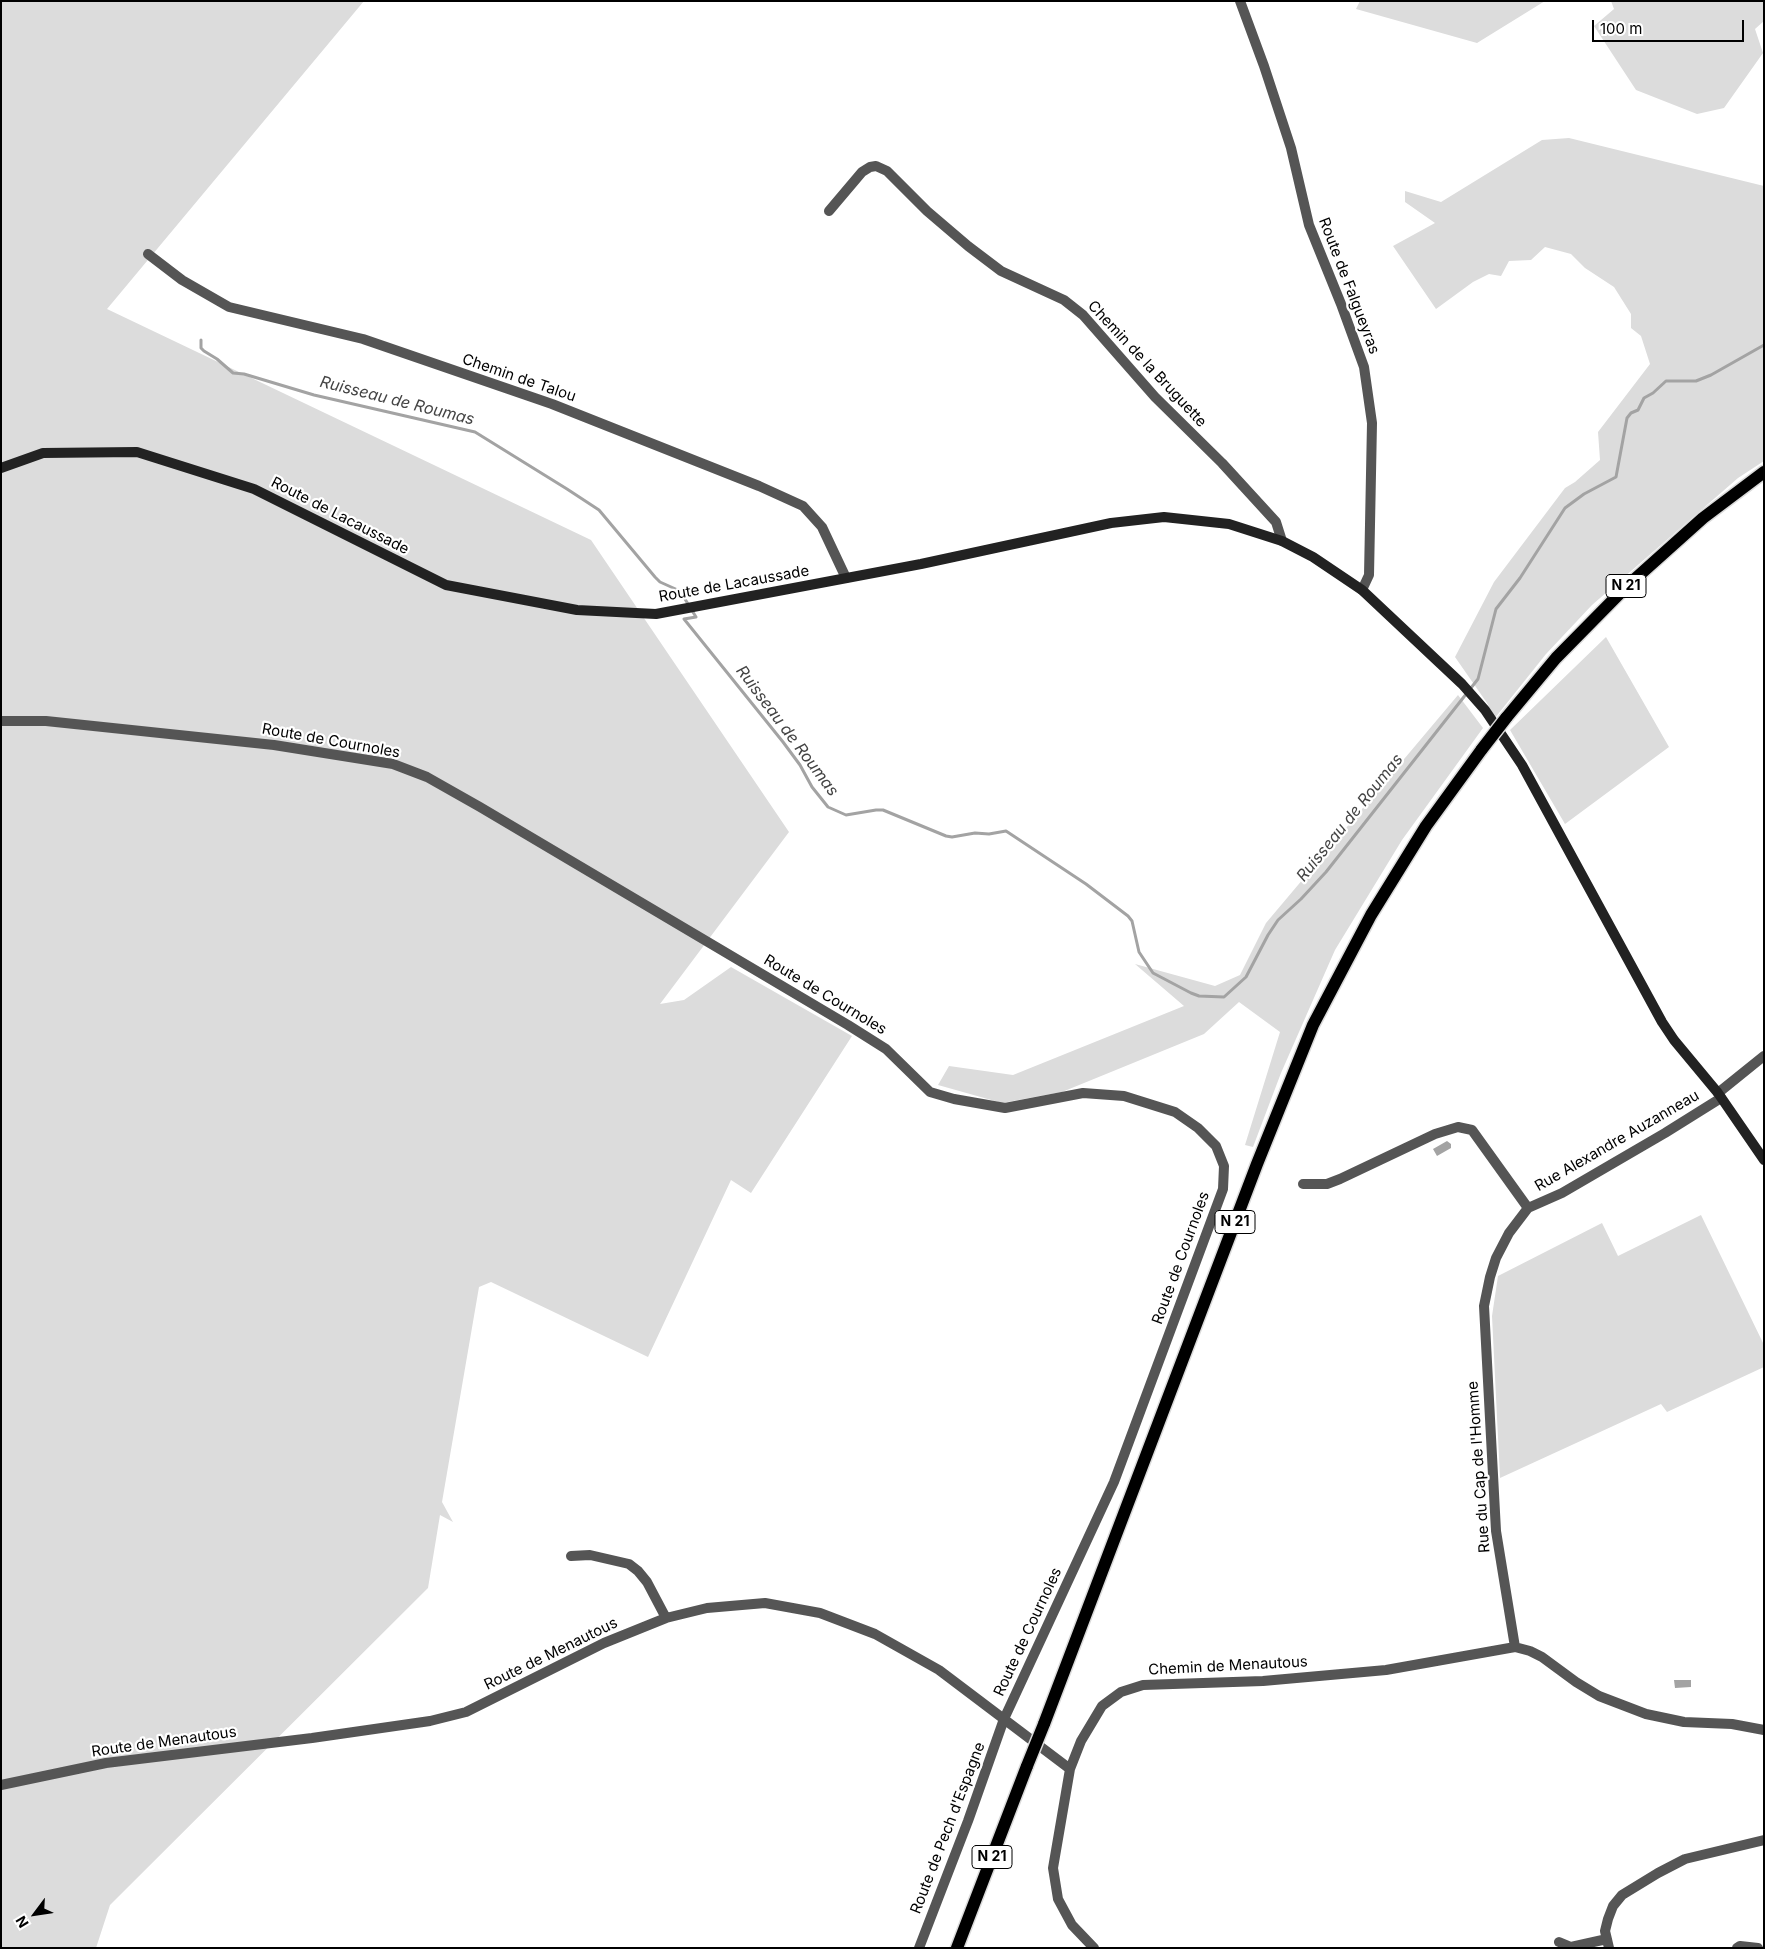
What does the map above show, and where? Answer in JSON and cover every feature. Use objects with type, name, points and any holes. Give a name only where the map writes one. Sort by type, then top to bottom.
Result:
[{"type":"main road","name":"N 21","points":[[957,1948],[1256,1164],[1313,1026],[1371,915],[1426,826],[1482,749],[1556,658],[1626,587],[1702,518],[1764,472]]},
{"type":"street","name":"Route de Falgueyras","points":[[1240,1],[1291,148],[1309,225],[1364,367],[1372,423],[1369,575],[1362,590]]},
{"type":"street","name":"Chemin de la Bruguette","points":[[829,211],[862,172],[876,166],[886,171],[961,241],[1001,271],[1064,300],[1083,315],[1175,418],[1222,463],[1276,522],[1282,541]]},
{"type":"street","name":"Chemin de Talou","points":[[148,254],[182,280],[229,307],[363,339],[552,404],[759,486],[803,506],[822,527],[846,578]]},
{"type":"street","name":"Route de Lacaussade","points":[[1,468],[43,453],[137,452],[254,489],[446,585],[577,610],[656,614],[920,564],[1111,523],[1164,517],[1229,524],[1282,541],[1312,557],[1362,590],[1462,684],[1485,710],[1522,765],[1662,1022],[1719,1096],[1764,1160]]},
{"type":"street","name":"Route de Cournoles","points":[[1,721],[46,721],[274,745],[393,764],[427,777],[480,807],[848,1024],[886,1049],[930,1092],[954,1099],[1005,1108],[1083,1093],[1124,1096],[1175,1112],[1198,1128],[1216,1146],[1224,1166],[1223,1189],[1114,1482],[1004,1719]]},
{"type":"street","name":"Rue Alexandre Auzanneau","points":[[1528,1208],[1562,1193],[1665,1133],[1719,1096],[1764,1056]]},
{"type":"street","points":[[1303,1184],[1327,1184],[1435,1134],[1458,1127],[1472,1130],[1528,1208]]},
{"type":"street","name":"Rue du Cap de l'Homme","points":[[1515,1647],[1496,1531],[1484,1306],[1496,1258],[1509,1233],[1528,1208]]},
{"type":"street","points":[[571,1556],[590,1555],[629,1564],[647,1582],[666,1618]]},
{"type":"street","name":"Route de Menautous","points":[[1,1785],[106,1763],[312,1738],[430,1721],[466,1712],[604,1643],[666,1618],[707,1608],[765,1603],[820,1613],[875,1634],[939,1670],[1070,1769]]},
{"type":"street","points":[[1515,1647],[1542,1657],[1599,1696],[1646,1714],[1684,1722],[1732,1724],[1764,1730]]},
{"type":"street","name":"Chemin de Menautous","points":[[1094,1948],[1072,1925],[1058,1899],[1053,1868],[1070,1769],[1081,1741],[1102,1706],[1121,1692],[1143,1685],[1263,1680],[1386,1670],[1515,1647]]},
{"type":"street","name":"Route de Pech d'Espagne","points":[[918,1948],[968,1821],[1004,1719]]},
{"type":"street","points":[[1559,1942],[1572,1947],[1608,1944],[1605,1931],[1613,1906],[1622,1895],[1635,1886],[1684,1859],[1764,1840]]},
{"type":"street","points":[[1737,1948],[1740,1946],[1758,1948]]},
{"type":"shaded area","points":[[1,1],[364,1],[107,309],[591,540],[789,832],[660,1004],[684,1000],[731,967],[852,1036],[751,1193],[731,1180],[648,1357],[491,1282],[479,1287],[442,1502],[453,1522],[440,1515],[428,1588],[110,1905],[96,1948],[1,1948]]},
{"type":"shaded area","points":[[1360,1],[1545,1],[1477,43],[1356,9]]},
{"type":"shaded area","points":[[1611,1],[1764,1],[1764,21],[1755,29],[1763,53],[1724,108],[1697,114],[1636,90],[1594,26],[1614,9]]},
{"type":"shaded area","points":[[1569,138],[1764,186],[1764,461],[1738,478],[1592,605],[1546,654],[1495,718],[1487,703],[1455,657],[1494,582],[1565,488],[1575,482],[1600,460],[1598,432],[1650,364],[1641,336],[1631,328],[1631,314],[1614,287],[1585,268],[1571,254],[1545,247],[1531,260],[1509,261],[1501,276],[1489,274],[1473,282],[1436,309],[1393,246],[1435,223],[1405,202],[1405,191],[1441,202],[1542,140]]},
{"type":"shaded area","points":[[1606,637],[1669,747],[1565,824],[1510,730]]},
{"type":"shaded area","points":[[1458,695],[1483,728],[1402,840],[1335,950],[1281,1073],[1253,1147],[1245,1145],[1280,1032],[1239,1002],[1204,1034],[1062,1092],[1002,1103],[938,1085],[949,1066],[1013,1075],[1184,1006],[1135,964],[1215,986],[1240,975],[1266,923]]},
{"type":"shaded area","points":[[1447,1141],[1451,1144],[1451,1148],[1437,1156],[1433,1149]]},
{"type":"shaded area","points":[[1701,1215],[1764,1345],[1764,1367],[1667,1412],[1661,1404],[1500,1478],[1492,1316],[1498,1276],[1602,1223],[1618,1256]]},
{"type":"shaded area","points":[[1674,1680],[1691,1680],[1691,1687],[1675,1688]]},
{"type":"waterway","name":"Ruisseau de Roumas","points":[[201,340],[201,348],[233,373],[244,374],[314,395],[475,432],[567,489],[599,510],[660,582],[680,591],[696,617],[684,619],[783,742],[800,765],[812,787],[828,807],[846,815],[883,810],[952,837],[1006,831],[1086,884],[1128,916],[1132,921],[1139,952],[1153,973],[1199,996],[1224,997],[1246,977],[1278,920],[1326,872],[1478,679],[1496,609],[1520,578],[1565,508],[1584,494],[1616,477],[1627,418],[1631,413],[1638,410],[1644,398],[1653,393],[1666,381],[1696,381],[1711,375],[1764,345]]}]
